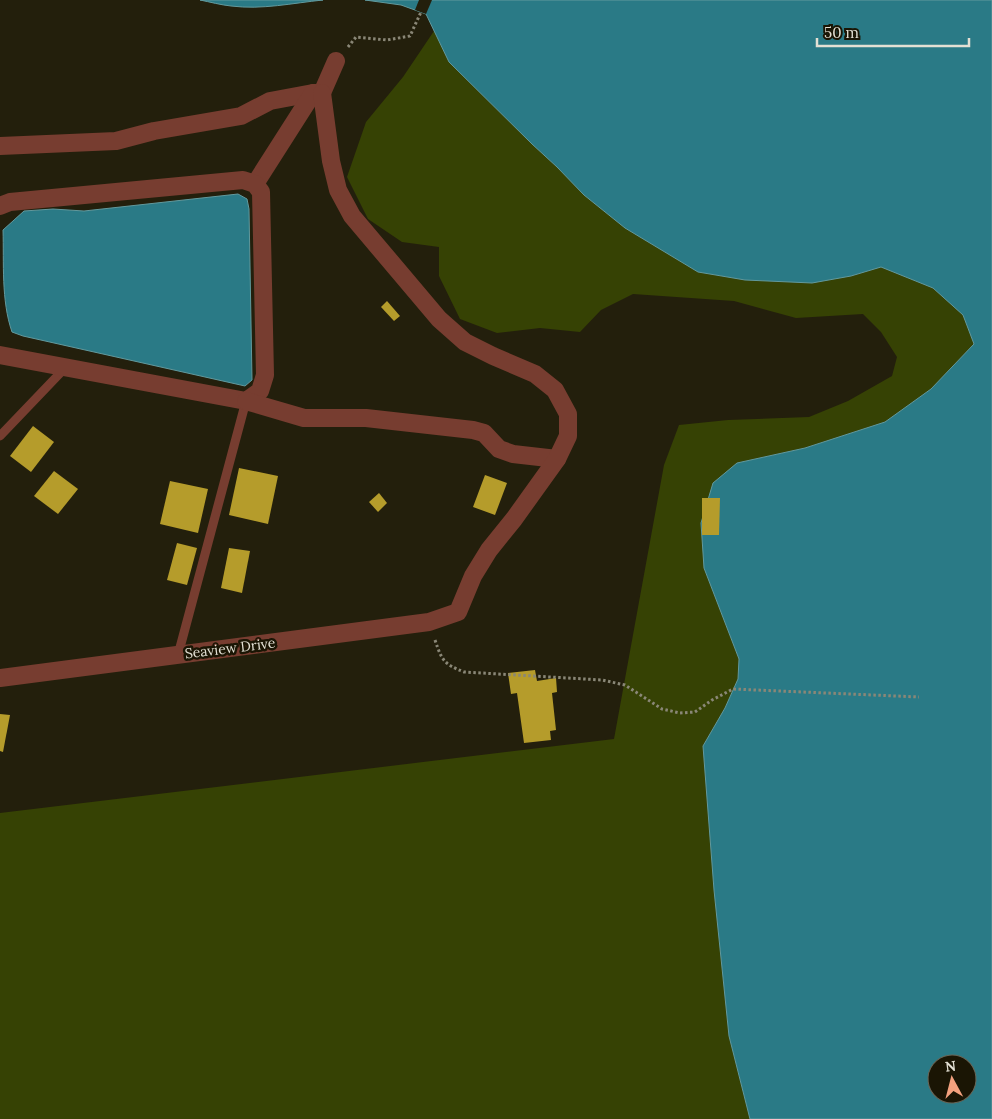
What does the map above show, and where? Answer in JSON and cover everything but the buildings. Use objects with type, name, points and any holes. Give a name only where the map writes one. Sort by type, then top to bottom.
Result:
[{"type":"street","points":[[255,184],[317,93],[336,61]]},
{"type":"street","points":[[0,146],[116,141],[154,131],[241,116],[270,101],[317,93]]},
{"type":"street","points":[[0,355],[246,401],[304,418],[366,418],[472,430],[484,434],[499,449],[513,454],[557,459],[568,436],[568,414],[555,390],[535,374],[465,342],[439,318],[352,216],[338,190],[317,93]]},
{"type":"street","points":[[0,206],[10,202],[243,180],[255,184],[261,192],[265,375],[260,391],[246,401]]},
{"type":"street","name":"Seaview Drive","points":[[0,678],[429,622],[458,612],[473,576],[489,550],[557,459]]},
{"type":"lane","points":[[0,436],[65,368]]},
{"type":"lane","points":[[178,655],[246,401]]},
{"type":"path","points":[[336,61],[356,37],[387,40],[410,36],[421,12]]},
{"type":"path","points":[[429,622],[440,655],[448,666],[464,672],[602,680],[625,685],[662,709],[680,713],[696,712],[732,688],[919,697]]},
{"type":"green space","points":[[434,31],[449,62],[584,195],[625,228],[698,272],[745,280],[851,276],[881,267],[933,288],[963,314],[974,344],[931,389],[885,422],[805,448],[737,463],[704,568],[739,659],[738,679],[725,708],[703,746],[714,890],[729,1036],[750,1119],[0,1119],[0,813],[614,739],[664,465],[679,425],[728,420],[809,417],[848,401],[892,376],[897,357],[881,332],[863,314],[796,318],[734,301],[633,294],[601,310],[580,332],[540,328],[497,333],[460,319],[439,276],[439,247],[402,242],[368,219],[347,177],[366,122],[403,77]]},
{"type":"water","points":[[200,0],[323,0],[277,6],[243,7],[227,6]]},
{"type":"water","points":[[365,0],[992,0],[992,1119],[750,1119],[729,1036],[714,890],[703,746],[725,708],[738,679],[739,659],[704,568],[701,523],[713,483],[737,463],[805,448],[885,422],[931,389],[974,344],[963,315],[933,288],[881,267],[851,276],[812,283],[745,280],[698,272],[625,228],[584,195],[449,62],[426,14],[401,5]]},
{"type":"water","points":[[238,194],[247,199],[249,209],[252,380],[245,386],[12,332],[6,307],[3,230],[24,211],[53,209],[84,211]]},
{"type":"pier","points":[[419,0],[432,0],[426,14],[415,10]]}]
